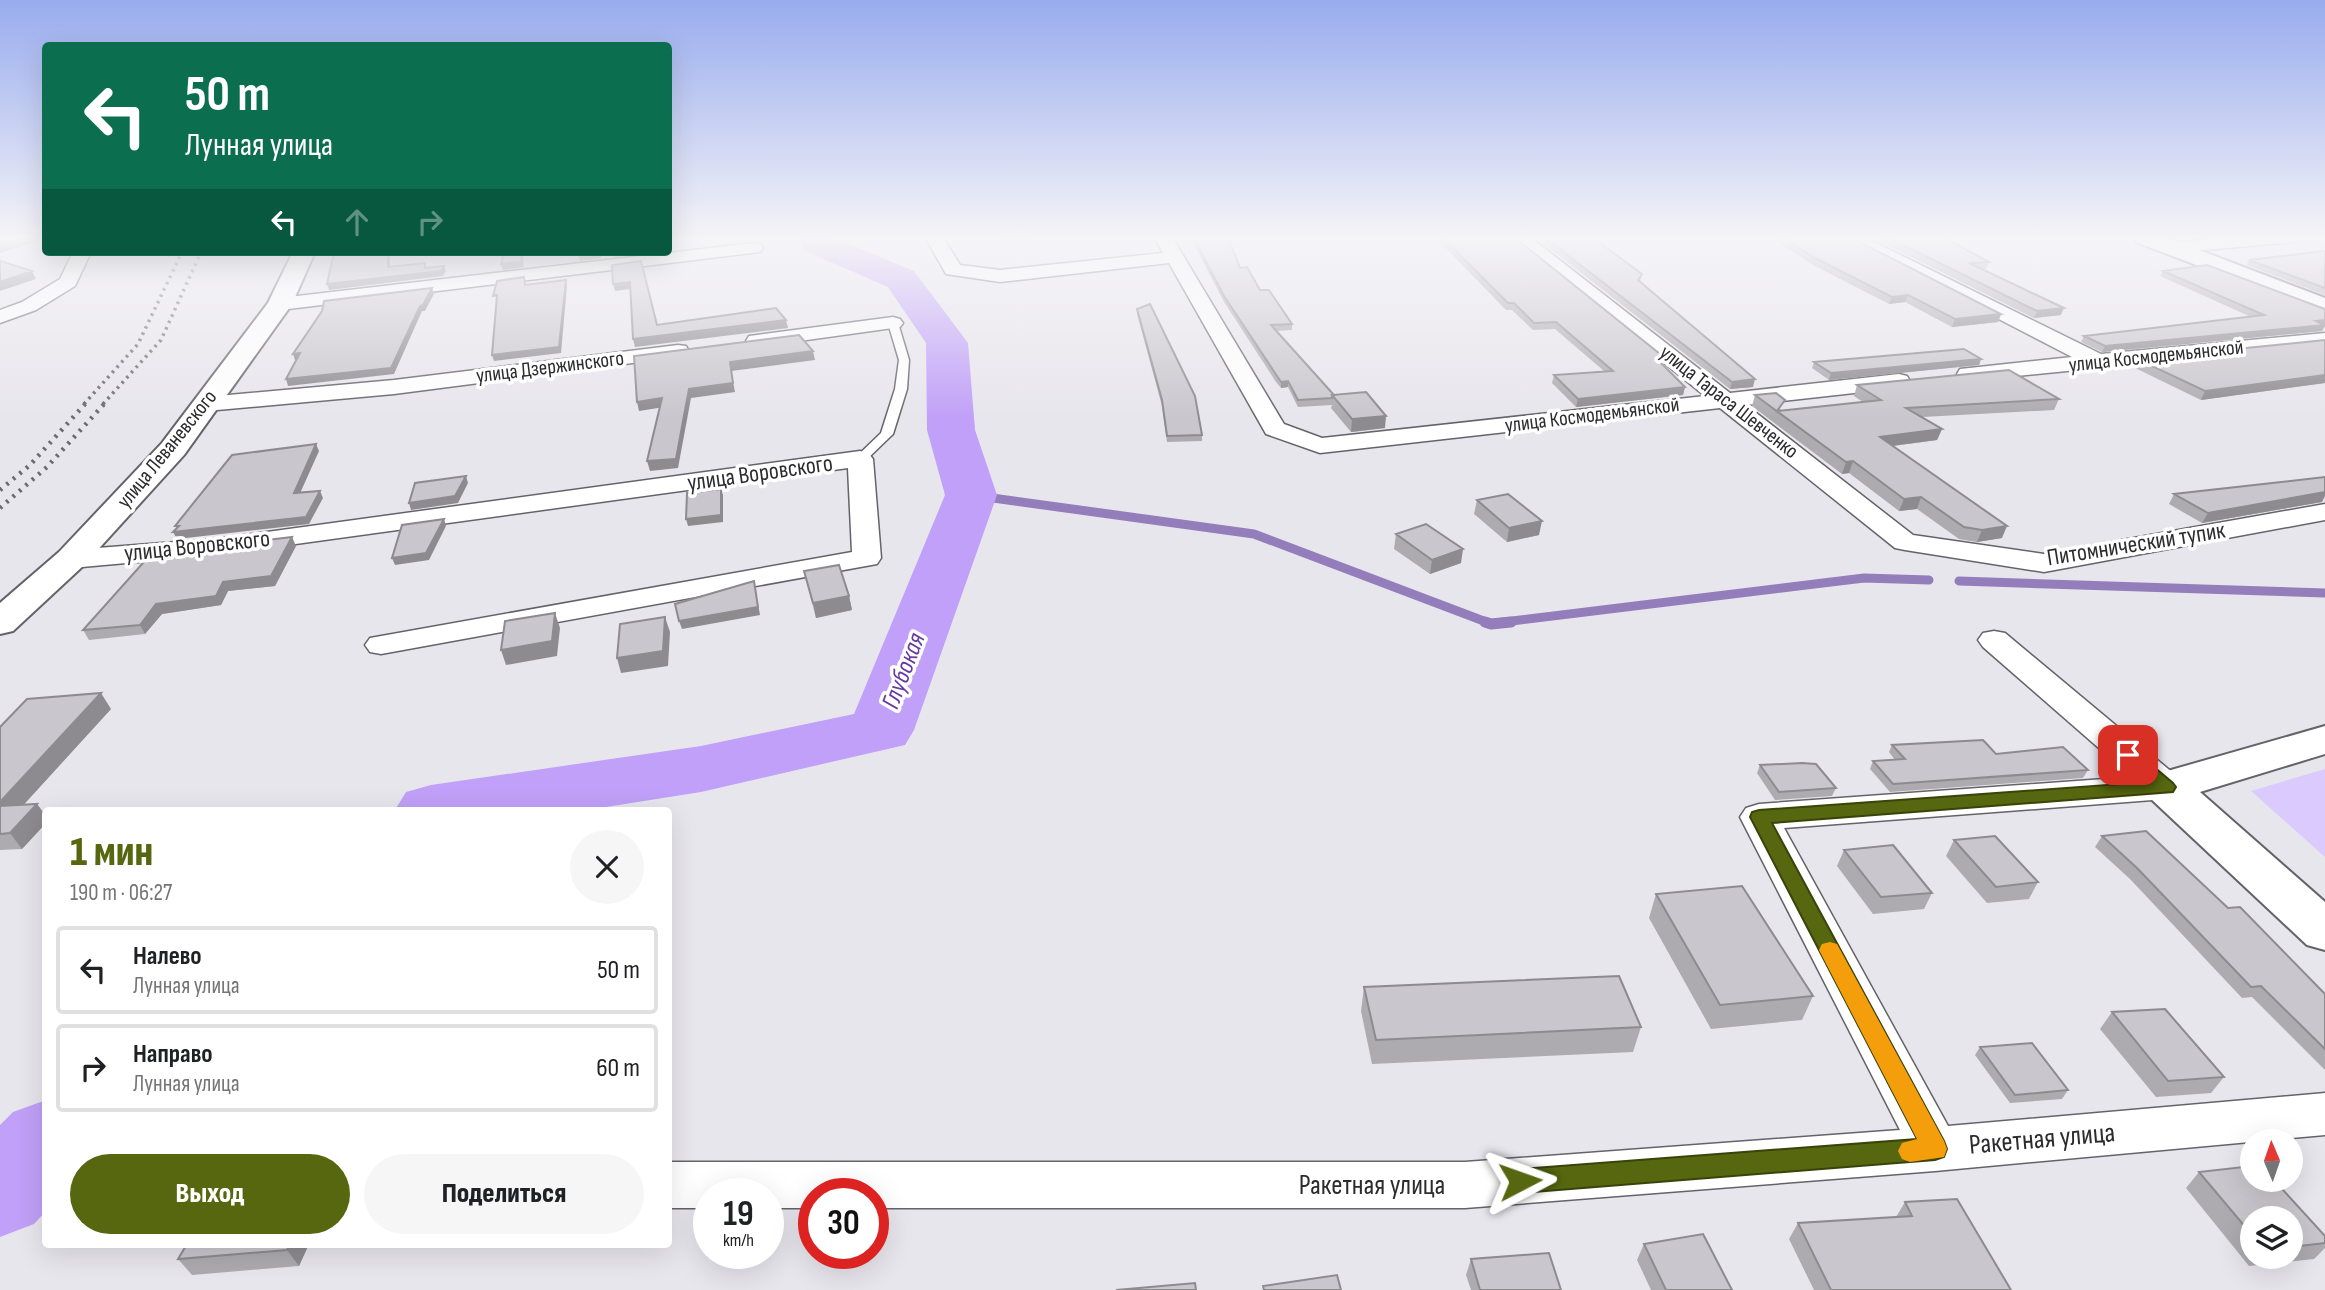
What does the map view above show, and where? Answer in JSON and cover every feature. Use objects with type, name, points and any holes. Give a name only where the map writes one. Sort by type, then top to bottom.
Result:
[{"type":"street","points":[[0,317],[43,297]]},
{"type":"street","name":"улица Леваневского","points":[[0,623],[71,559],[144,483],[206,404],[283,297]]},
{"type":"street","points":[[280,304],[338,297]]},
{"type":"street","name":"улица Космодемьянской","points":[[1200,297],[1275,429],[1320,446],[1919,379]]},
{"type":"street","name":"улица Тараса Шевченко","points":[[1596,297],[1905,542]]},
{"type":"street","points":[[1969,297],[2097,361]]},
{"type":"street","points":[[2300,297],[2325,307]]},
{"type":"street","points":[[741,343],[893,323]]},
{"type":"street","name":"улица Космодемьянской","points":[[1946,377],[2325,339]]},
{"type":"street","name":"улица Дзержинского","points":[[206,404],[394,387],[699,348]]},
{"type":"street","name":"улица Воровского","points":[[71,559],[215,547],[860,459],[867,558],[381,645]]},
{"type":"street","name":"Питомнический тупик","points":[[1905,542],[2044,563],[2325,512]]},
{"type":"street","points":[[1994,640],[2166,787],[2325,931]]},
{"type":"street","points":[[1935,1149],[1759,817],[2166,787],[2325,740]]},
{"type":"street","name":"Ракетная улица","points":[[672,1185],[1465,1185],[1935,1149],[2325,1114]]},
{"type":"lane","points":[[860,459],[887,434],[901,389],[904,360],[893,323]]},
{"type":"shaded area","points":[[2325,769],[2325,857],[2251,791]]},
{"type":"building","points":[[356,297],[427,297],[420,306],[391,368],[286,379],[300,353],[293,354],[322,311],[324,301]]},
{"type":"building","points":[[497,297],[564,297],[559,347],[492,355]]},
{"type":"building","points":[[631,297],[650,297],[657,325],[776,308],[786,320],[633,339]]},
{"type":"building","points":[[1225,297],[1274,297],[1292,324],[1271,325],[1334,395],[1332,398],[1298,400],[1288,381],[1281,382]]},
{"type":"building","points":[[1502,297],[1589,297],[1660,354],[1657,359],[1685,387],[1578,399],[1554,375],[1613,371],[1556,322],[1534,323],[1514,303],[1508,303]]},
{"type":"building","points":[[1622,297],[1658,297],[1755,379],[1732,382]]},
{"type":"building","points":[[1912,297],[1968,297],[2001,314],[1955,319]]},
{"type":"building","points":[[2009,297],[2041,297],[2064,308],[2037,311]]},
{"type":"building","points":[[2223,297],[2293,297],[2325,309],[2325,320],[2316,321],[2325,325],[2105,346],[2084,336],[2264,315]]},
{"type":"building","points":[[1150,304],[1195,396],[1202,435],[1167,436],[1162,400],[1137,309]]},
{"type":"building","points":[[799,335],[813,351],[730,362],[733,383],[689,389],[676,459],[647,461],[662,398],[637,402],[634,356]]},
{"type":"building","points":[[2325,340],[2325,375],[2205,391],[2137,359]]},
{"type":"building","points":[[1964,349],[1981,359],[1831,373],[1814,362]]},
{"type":"building","points":[[2009,370],[2059,399],[1906,408],[1942,429],[1880,437],[2007,526],[1982,530],[1964,527],[1921,497],[1904,499],[1853,461],[1846,462],[1755,395],[1776,393],[1785,400],[1777,411],[1881,400],[1857,385]]},
{"type":"building","points":[[1366,392],[1386,416],[1352,419],[1332,395]]},
{"type":"building","points":[[316,444],[294,493],[320,491],[306,517],[173,532],[232,455]]},
{"type":"building","points":[[466,476],[455,496],[409,503],[415,483]]},
{"type":"building","points":[[2325,477],[2325,492],[2208,513],[2174,494]]},
{"type":"building","points":[[721,489],[721,515],[686,519],[687,493]]},
{"type":"building","points":[[1508,494],[1542,521],[1509,528],[1477,500]]},
{"type":"building","points":[[444,519],[426,553],[392,558],[402,525]]},
{"type":"building","points":[[1426,524],[1463,549],[1432,560],[1396,534]]},
{"type":"building","points":[[292,537],[271,576],[223,582],[216,596],[156,604],[140,625],[83,630],[151,554]]},
{"type":"building","points":[[839,565],[849,596],[813,603],[804,571]]},
{"type":"building","points":[[754,581],[758,607],[679,621],[675,604]]},
{"type":"building","points":[[555,613],[552,641],[501,650],[505,621]]},
{"type":"building","points":[[665,617],[663,651],[617,658],[620,624]]},
{"type":"building","points":[[101,693],[0,802],[0,727],[27,699]]},
{"type":"building","points":[[1983,740],[1996,754],[2063,747],[2088,770],[1893,784],[1873,761],[1905,759],[1892,745]]},
{"type":"building","points":[[1816,764],[1836,788],[1779,792],[1760,765]]},
{"type":"building","points":[[37,804],[10,833],[0,834],[0,806]]},
{"type":"building","points":[[2146,831],[2228,908],[2240,907],[2325,994],[2325,1049],[2261,986],[2251,987],[2137,868],[2102,836]]},
{"type":"building","points":[[1995,836],[2038,882],[1996,887],[1954,840]]},
{"type":"building","points":[[1893,845],[1932,893],[1881,897],[1844,850]]},
{"type":"building","points":[[1742,886],[1813,996],[1720,1005],[1656,894]]},
{"type":"building","points":[[1619,976],[1641,1027],[1376,1040],[1364,987]]},
{"type":"building","points":[[2165,1009],[2224,1077],[2168,1081],[2112,1012]]},
{"type":"building","points":[[2032,1043],[2068,1090],[2015,1095],[1980,1047]]},
{"type":"building","points":[[2240,1167],[2240,1192],[2285,1192],[2298,1206],[2240,1206],[2240,1221],[2199,1172]]},
{"type":"building","points":[[1957,1199],[2011,1290],[1831,1290],[1798,1223],[1912,1216],[1905,1202]]},
{"type":"building","points":[[2303,1212],[2325,1236],[2325,1243],[2303,1246]]},
{"type":"building","points":[[1703,1234],[1732,1290],[1666,1290],[1644,1244]]},
{"type":"building","points":[[185,1248],[288,1248],[287,1250],[178,1259]]},
{"type":"building","points":[[1549,1253],[1561,1290],[1480,1290],[1471,1259]]},
{"type":"building","points":[[1337,1275],[1341,1290],[1264,1290],[1263,1286]]},
{"type":"building","points":[[1195,1283],[1196,1290],[1116,1290]]},
{"type":"waterway","name":"Глубокая","points":[[451,807],[701,769],[881,730],[971,495],[951,430],[947,343],[914,297]]},
{"type":"waterway","points":[[971,495],[1254,534],[1489,623]]},
{"type":"waterway","points":[[1496,623],[1864,578],[1929,580]]},
{"type":"waterway","points":[[1959,581],[2325,593]]},
{"type":"waterway","points":[[1485,622],[1511,622]]},
{"type":"waterway","name":"Глубокая","points":[[0,1192],[42,1146]]},
{"type":"railway","points":[[84,404],[138,344],[160,297]]},
{"type":"railway","points":[[103,404],[161,340],[180,297]]},
{"type":"railway","points":[[0,490],[30,465],[86,403]]},
{"type":"railway","points":[[0,508],[47,467],[105,403]]},
{"type":"slow traffic","points":[[1830,950],[1935,1149],[1910,1151]]},
{"type":"route","points":[[1520,1181],[1935,1149],[1759,817],[2166,787],[2128,755]]}]
